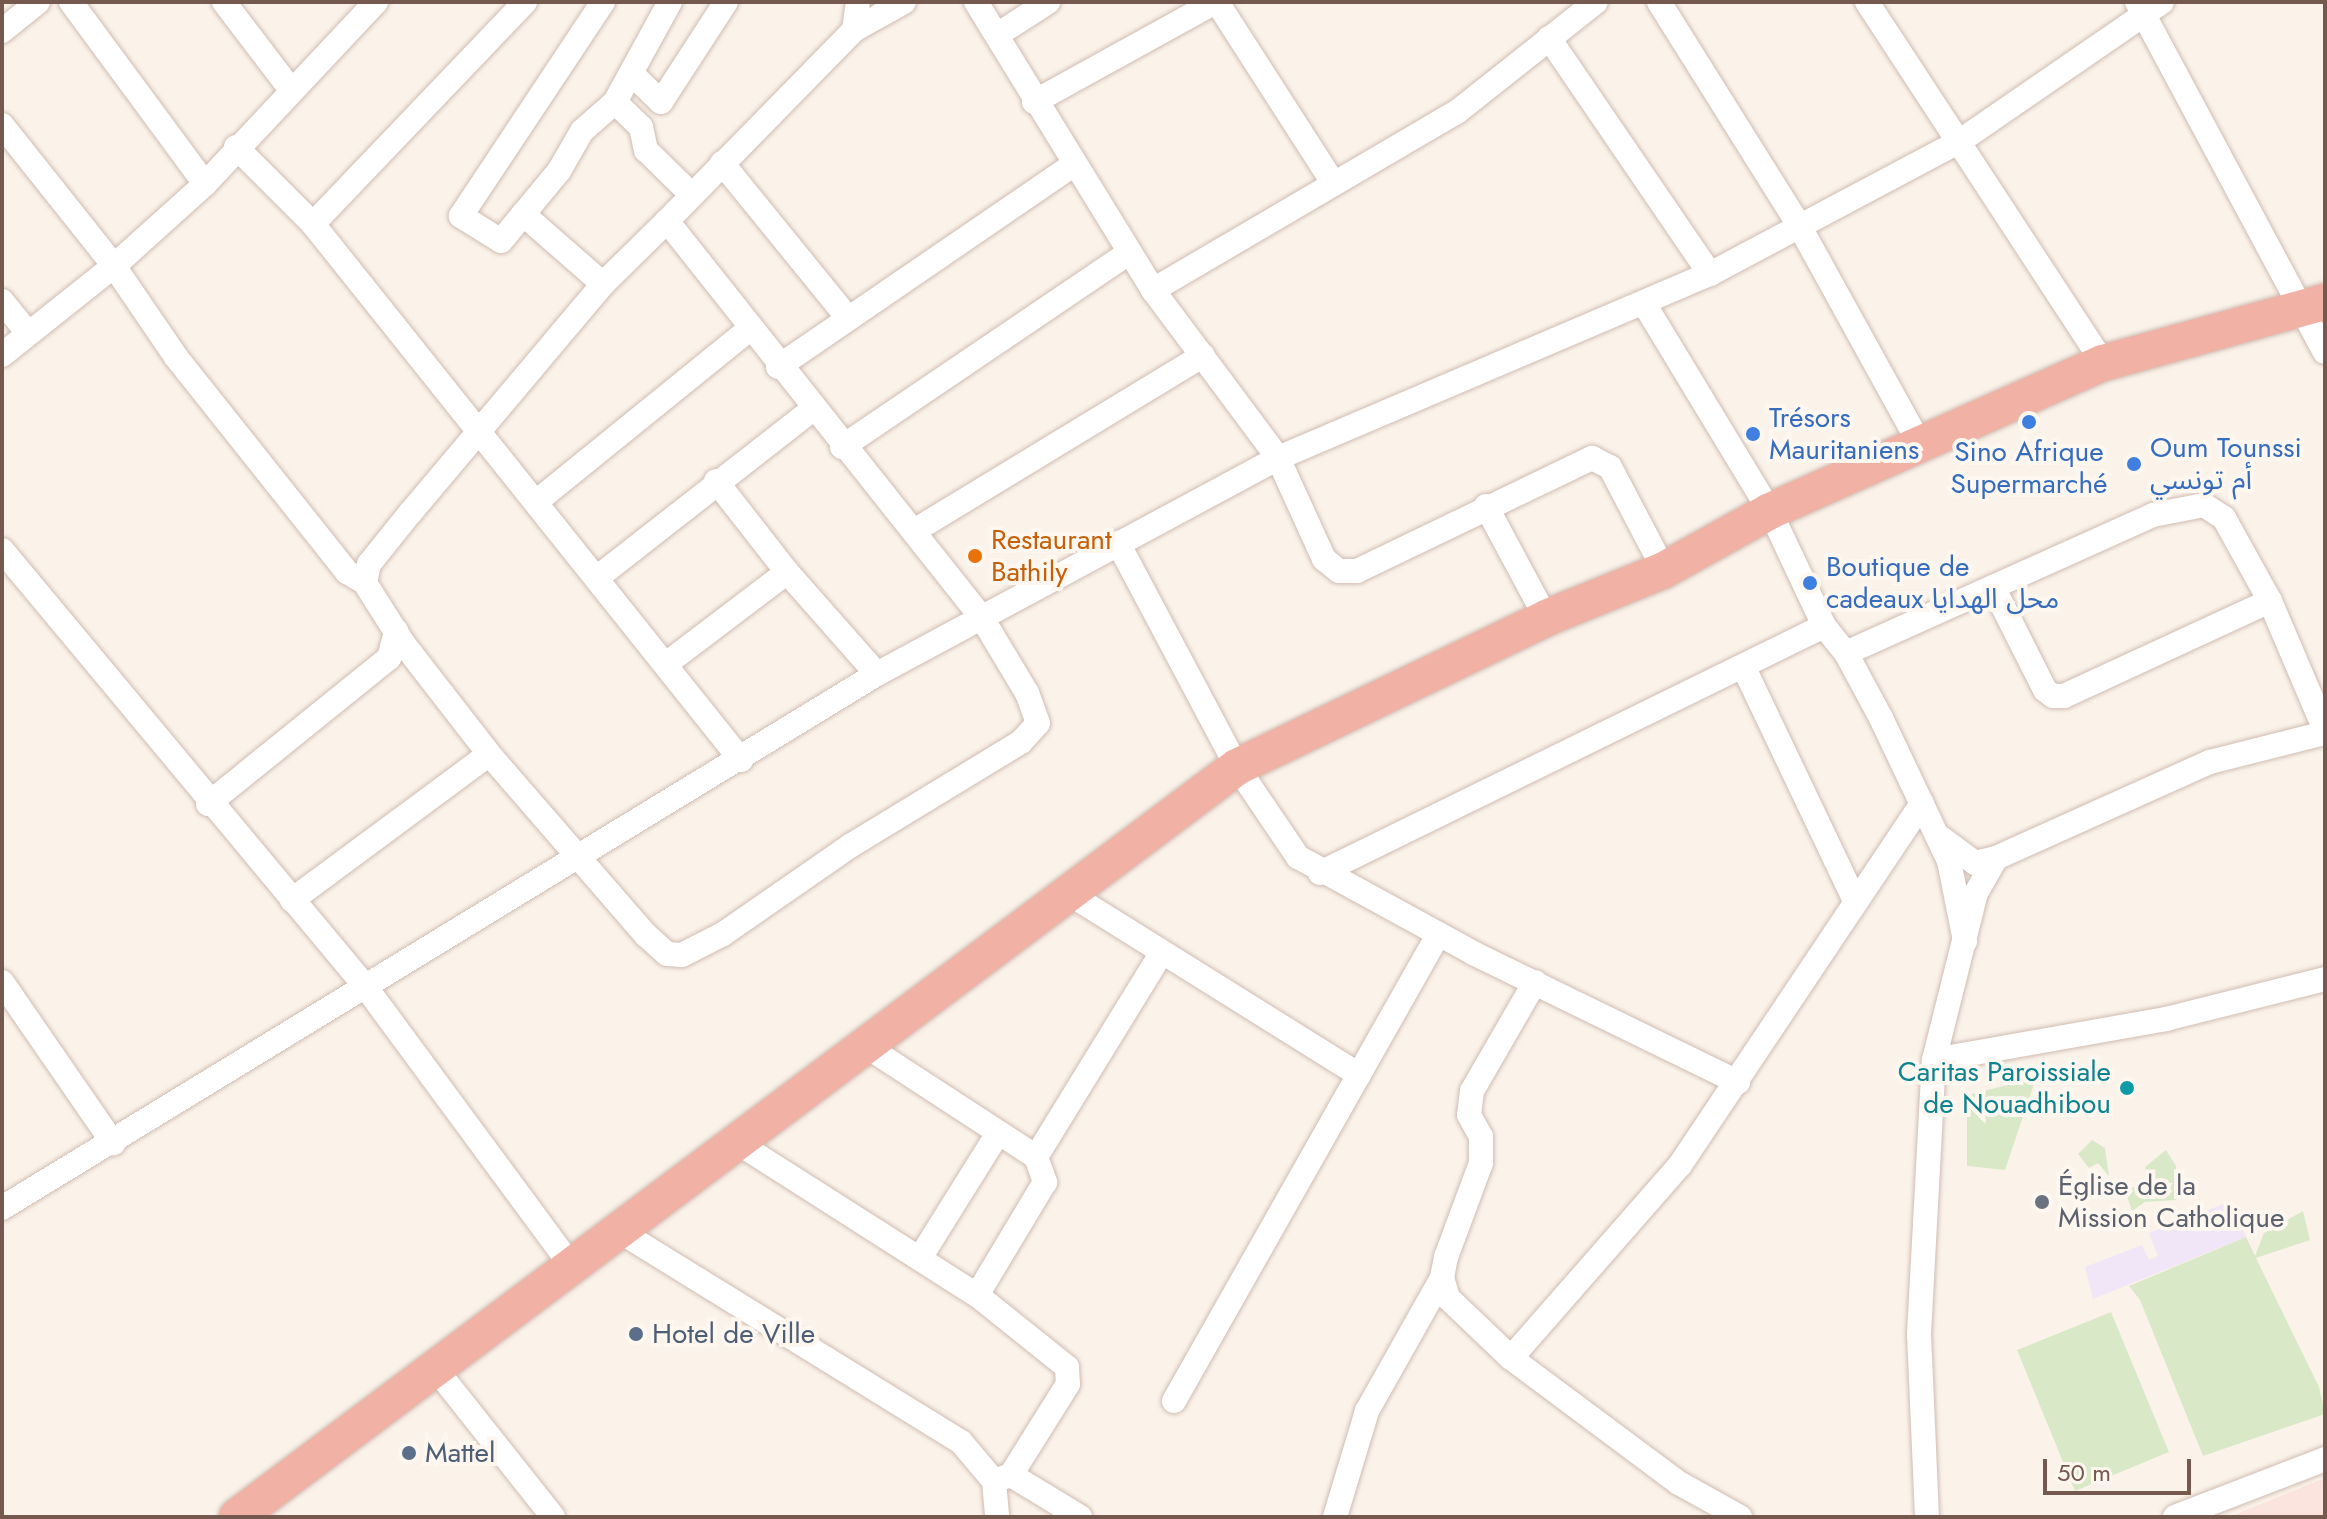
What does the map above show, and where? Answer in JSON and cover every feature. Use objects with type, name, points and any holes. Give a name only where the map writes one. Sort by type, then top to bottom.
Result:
[{"type":"highway","points":[[237,1517],[869,1048],[1068,893],[1237,767],[1546,618],[1664,570],[1770,511],[2103,363],[2314,305]]},
{"type":"street","points":[[2,31],[38,2]]},
{"type":"street","points":[[71,2],[205,184]]},
{"type":"street","points":[[224,2],[291,90]]},
{"type":"street","points":[[2,355],[114,266],[205,184],[236,147],[376,2]]},
{"type":"street","points":[[313,224],[525,2]]},
{"type":"street","points":[[603,2],[461,216],[501,241],[559,171],[582,131],[615,102],[670,2]]},
{"type":"street","points":[[632,74],[661,102],[726,2]]},
{"type":"street","points":[[854,30],[858,2]]},
{"type":"street","points":[[365,583],[369,564],[603,284],[854,30],[904,2]]},
{"type":"street","points":[[976,2],[1034,102],[1153,290],[1278,458],[1324,559],[1339,571],[1357,571],[1578,463],[1602,460],[1664,570]]},
{"type":"street","points":[[997,35],[1048,2]]},
{"type":"street","points":[[1034,102],[1216,2],[1332,181]]},
{"type":"street","points":[[1153,290],[1332,181],[1457,112],[1596,2]]},
{"type":"street","points":[[1659,2],[1800,227],[1920,444]]},
{"type":"street","points":[[1867,2],[2103,363]]},
{"type":"street","points":[[2,1208],[113,1143],[365,986],[582,858],[877,674],[1278,458],[1645,305],[1800,227],[1960,141],[2147,6],[2314,305],[2325,352]]},
{"type":"street","points":[[1549,38],[1710,274]]},
{"type":"street","points":[[615,102],[641,127],[646,150],[691,194]]},
{"type":"street","points":[[2,125],[114,266],[176,357],[347,572],[365,583],[396,631],[489,754],[667,954],[682,955],[723,934],[850,846],[1032,733],[1038,723],[1034,708],[982,618],[914,531],[812,410],[667,221]]},
{"type":"street","points":[[236,147],[313,224],[598,577],[741,760]]},
{"type":"street","points":[[722,163],[847,317]]},
{"type":"street","points":[[778,367],[1075,164]]},
{"type":"street","points":[[523,214],[603,284]]},
{"type":"street","points":[[842,447],[1129,253]]},
{"type":"street","points":[[2,301],[28,333]]},
{"type":"street","points":[[1645,305],[1770,511],[1824,626],[1846,653],[1922,803],[1949,861],[1965,941]]},
{"type":"street","points":[[536,502],[751,328]]},
{"type":"street","points":[[914,531],[1203,355]]},
{"type":"street","points":[[598,577],[716,481],[812,410]]},
{"type":"street","points":[[716,481],[787,572],[877,674]]},
{"type":"street","points":[[1846,653],[2153,515],[2204,505],[2224,518],[2270,601],[2325,732],[2210,762],[1996,858],[1975,863],[1937,834]]},
{"type":"street","points":[[1486,506],[1546,618]]},
{"type":"street","points":[[1118,543],[1237,767],[1298,857],[1320,873],[1438,935],[1738,1082]]},
{"type":"street","points":[[2,550],[208,804],[365,986],[573,1268]]},
{"type":"street","points":[[666,664],[787,572]]},
{"type":"street","points":[[1993,587],[2045,690],[2053,696],[2064,696],[2270,601]]},
{"type":"street","points":[[1320,873],[1425,818],[1744,668],[1824,626]]},
{"type":"street","points":[[208,804],[389,658],[396,631]]},
{"type":"street","points":[[1744,668],[1854,899]]},
{"type":"street","points":[[292,900],[489,754]]},
{"type":"street","points":[[1511,1358],[1680,1165],[1738,1082],[1854,899],[1922,803]]},
{"type":"street","points":[[1927,1517],[1919,1334],[1934,1060],[1976,893],[1996,858]]},
{"type":"street","points":[[1068,893],[1161,954],[1359,1075]]},
{"type":"street","points":[[1174,1401],[1438,935]]},
{"type":"street","points":[[1036,1157],[1161,954]]},
{"type":"street","points":[[1934,1060],[2166,1019],[2325,979]]},
{"type":"street","points":[[2,982],[113,1143]]},
{"type":"street","points":[[1335,1517],[1367,1411],[1442,1278],[1481,1163],[1481,1137],[1469,1115],[1472,1091],[1535,982]]},
{"type":"street","points":[[869,1048],[1036,1157],[1045,1182],[977,1295]]},
{"type":"street","points":[[920,1258],[998,1133]]},
{"type":"street","points":[[738,1143],[977,1295],[1067,1367],[1068,1384],[1003,1478],[997,1517]]},
{"type":"street","points":[[621,1232],[961,1442],[1003,1478],[1080,1517]]},
{"type":"street","points":[[1442,1278],[1457,1310],[1511,1358],[1679,1483],[1740,1517]]},
{"type":"street","points":[[435,1368],[553,1517]]},
{"type":"street","points":[[2175,1517],[2325,1459]]},
{"type":"shaded area","points":[[2229,1202],[2246,1237],[2093,1299],[2085,1267],[2142,1245],[2149,1260],[2158,1256],[2149,1233]]},
{"type":"shaded area","points":[[2325,1478],[2325,1517],[2229,1517]]},
{"type":"green space","points":[[2036,1078],[2005,1170],[1967,1166],[1967,1095]]},
{"type":"green space","points":[[2092,1140],[2105,1148],[2109,1176],[2098,1163],[2089,1168],[2078,1154]]},
{"type":"green space","points":[[2166,1150],[2176,1166],[2176,1200],[2145,1202],[2132,1211],[2127,1196],[2133,1187],[2146,1183],[2145,1167]]},
{"type":"green space","points":[[2303,1211],[2310,1240],[2256,1258],[2319,1387],[2325,1414],[2203,1456],[2140,1300],[2129,1286],[2246,1237],[2255,1256],[2264,1233]]},
{"type":"green space","points":[[2111,1312],[2169,1452],[2075,1491],[2017,1350]]},
{"type":"place","name":"Sino Afrique Supermarché","points":[[2029,422]]},
{"type":"place","name":"Trésors Mauritaniens","points":[[1753,434]]},
{"type":"place","name":"Oum Tounssi أم تونسي","points":[[2134,464]]},
{"type":"place","name":"Restaurant Bathily","points":[[975,556]]},
{"type":"place","name":"Boutique de cadeaux محل الهدايا","points":[[1810,583]]},
{"type":"place","name":"Caritas Paroissiale de Nouadhibou","points":[[2127,1088]]},
{"type":"place","name":"Église de la Mission Catholique","points":[[2042,1202]]},
{"type":"place","name":"Hotel de Ville","points":[[636,1334]]},
{"type":"place","name":"Mattel","points":[[409,1453]]}]
